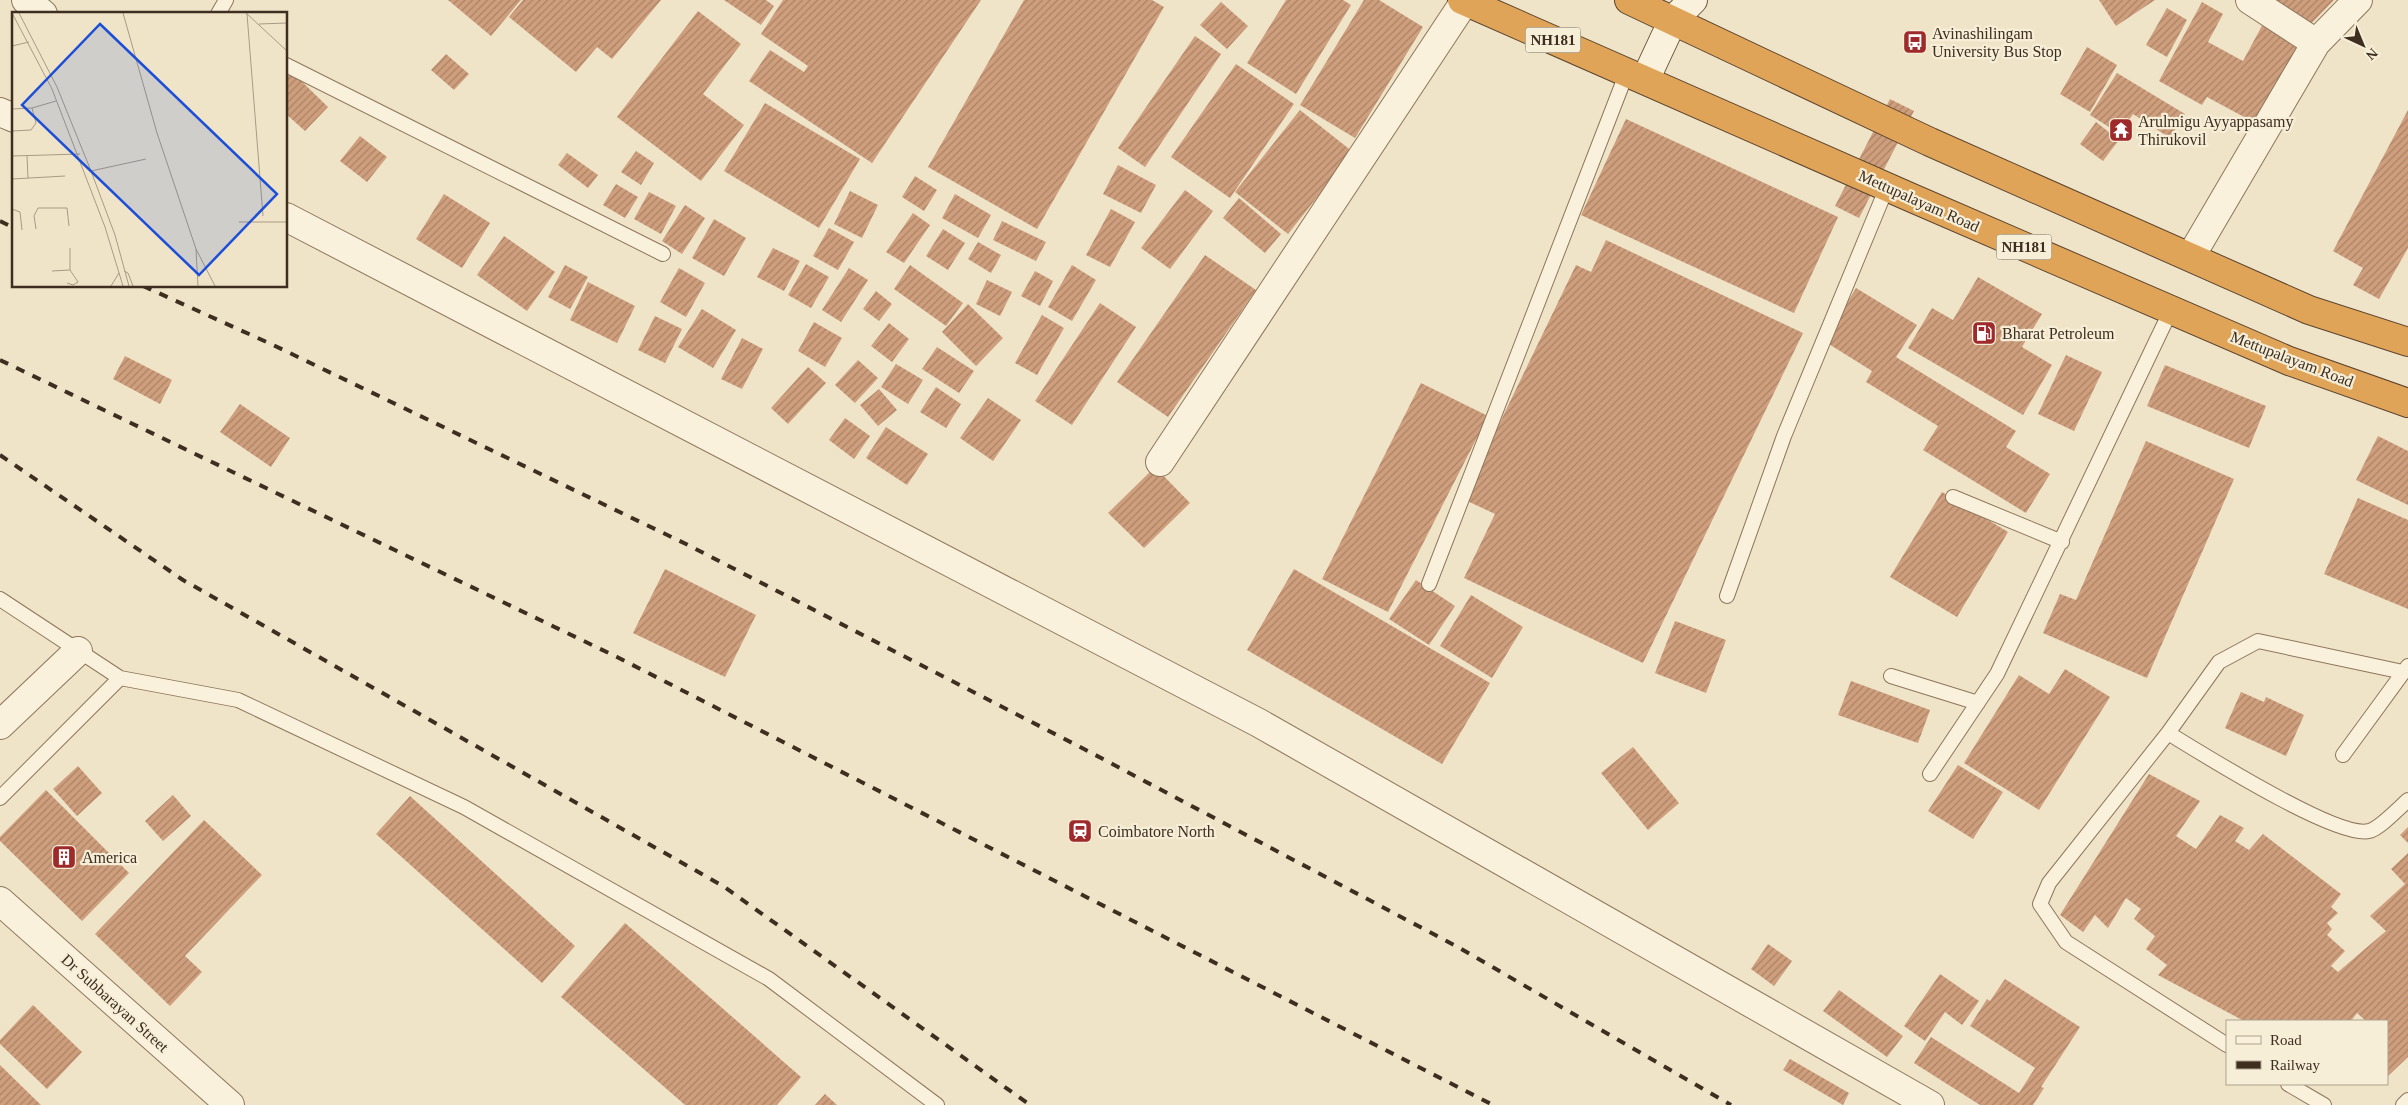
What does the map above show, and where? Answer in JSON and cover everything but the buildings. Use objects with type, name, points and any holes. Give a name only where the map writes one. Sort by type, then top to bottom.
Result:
[{"type":"highway","points":[[1630,0],[1930,142],[2192,256],[2308,310],[2408,342]]},
{"type":"highway","name":"Mettupalayam Road","points":[[1463,1],[2290,361],[2408,403]]},
{"type":"street","points":[[26,0],[41,12]]},
{"type":"street","points":[[1636,76],[1673,20],[1694,0]]},
{"type":"street","points":[[2250,0],[2316,43]]},
{"type":"street","points":[[2192,256],[2316,43],[2358,0]]},
{"type":"street","points":[[1160,462],[1463,1]]},
{"type":"street","points":[[0,112],[12,117]]},
{"type":"street","points":[[288,218],[1259,722],[1930,1105]]},
{"type":"street","points":[[0,726],[78,651]]},
{"type":"street","name":"Dr Subbarayan Street","points":[[0,901],[230,1105]]},
{"type":"lane","points":[[219,12],[226,0]]},
{"type":"lane","points":[[288,65],[663,254]]},
{"type":"lane","points":[[1429,584],[1636,76]]},
{"type":"lane","points":[[1727,596],[1784,436],[1888,187]]},
{"type":"lane","points":[[1930,774],[1997,674],[2062,542],[2171,310]]},
{"type":"lane","points":[[1953,497],[2062,542]]},
{"type":"lane","points":[[0,599],[120,678],[238,700],[464,807],[769,979],[938,1105]]},
{"type":"lane","points":[[2226,1044],[2066,942],[2040,904],[2049,883],[2168,733],[2219,662],[2258,641],[2405,668],[2343,755]]},
{"type":"lane","points":[[1891,676],[1978,703]]},
{"type":"lane","points":[[0,798],[120,678]]},
{"type":"lane","points":[[2168,733],[2303,812],[2356,832],[2370,831],[2408,800]]},
{"type":"lane","points":[[2290,1085],[2324,1105]]},
{"type":"lane","points":[[2403,1105],[2408,1100]]},
{"type":"railway","points":[[0,221],[12,227]]},
{"type":"railway","points":[[147,288],[271,344],[686,544],[1084,749],[1456,946],[1731,1105]]},
{"type":"railway","points":[[0,360],[617,657],[1493,1105]]},
{"type":"railway","points":[[0,455],[183,580],[723,886],[1030,1105]]},
{"type":"place","name":"Avinashilingam University Bus Stop","points":[[1915,42]]},
{"type":"place","name":"Arulmigu Ayyappasamy Thirukovil","points":[[2121,130]]},
{"type":"place","name":"Bharat Petroleum","points":[[1984,333]]},
{"type":"place","name":"Coimbatore North","points":[[1080,831]]},
{"type":"place","name":"America","points":[[64,857]]}]
